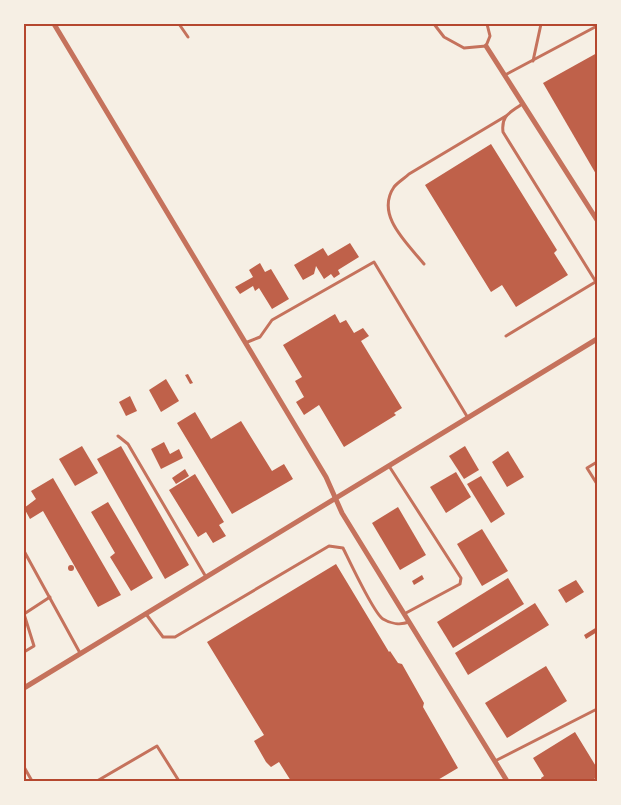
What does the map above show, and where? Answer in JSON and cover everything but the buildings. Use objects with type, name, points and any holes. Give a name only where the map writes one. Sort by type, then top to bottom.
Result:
[{"type":"street","points":[[54,24],[326,477],[342,513],[507,781]]},
{"type":"street","points":[[486,46],[597,220]]},
{"type":"street","points":[[24,688],[597,339]]},
{"type":"lane","points":[[179,24],[188,37]]},
{"type":"lane","points":[[434,24],[444,37],[464,48],[486,46],[490,36],[487,24]]},
{"type":"lane","points":[[533,62],[541,24]]},
{"type":"lane","points":[[504,76],[597,26]]},
{"type":"lane","points":[[424,264],[390,219],[388,200],[395,185],[409,174],[506,116],[522,104]]},
{"type":"lane","points":[[506,116],[502,123],[503,132],[596,281],[506,336]]},
{"type":"lane","points":[[245,343],[260,337],[272,320],[374,262],[468,418]]},
{"type":"lane","points":[[118,436],[128,444],[206,577]]},
{"type":"lane","points":[[597,462],[588,468],[597,484]]},
{"type":"lane","points":[[389,466],[461,578],[460,584],[404,614]]},
{"type":"lane","points":[[146,614],[163,637],[175,637],[329,546],[343,548],[381,618],[393,623],[403,624],[409,622]]},
{"type":"lane","points":[[24,551],[81,654]]},
{"type":"lane","points":[[24,652],[34,646],[24,613],[50,597]]},
{"type":"lane","points":[[495,762],[597,710]]},
{"type":"lane","points":[[97,781],[157,746],[178,781]]},
{"type":"lane","points":[[24,767],[32,781]]}]
